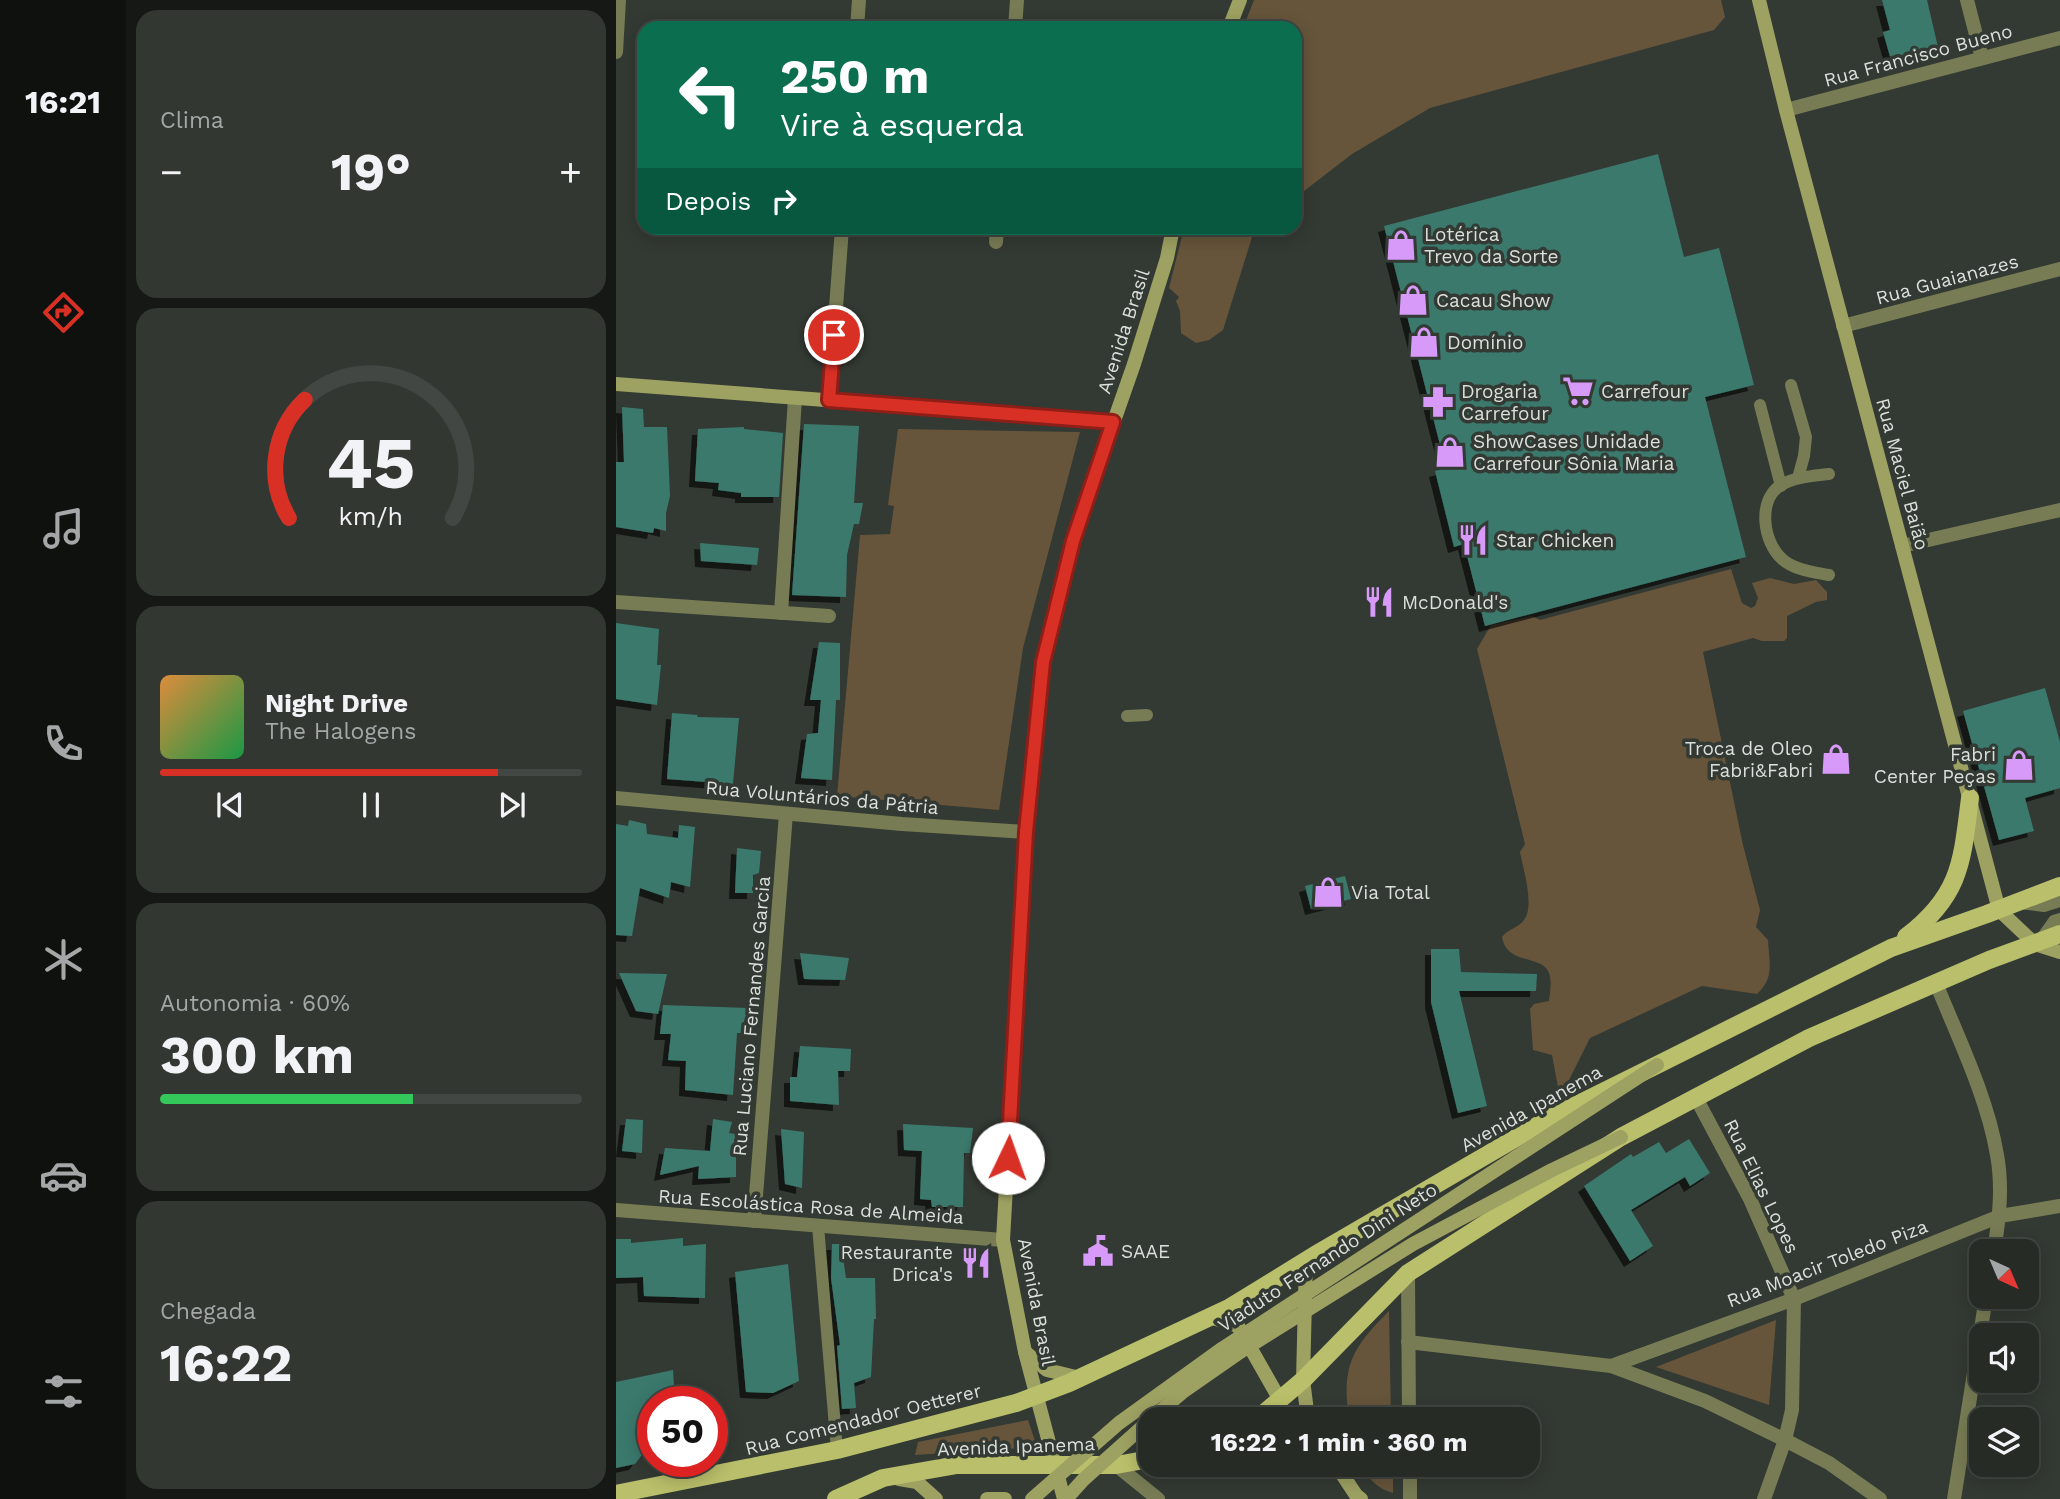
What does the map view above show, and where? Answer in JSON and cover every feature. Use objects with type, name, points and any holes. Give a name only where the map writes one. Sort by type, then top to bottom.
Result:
[{"type":"main road","points":[[1231,21],[1240,0]]},
{"type":"main road","name":"Rua Maciel Baião","points":[[1759,0],[1999,910]]},
{"type":"main road","name":"Avenida Brasil","points":[[1065,1499],[1025,1352],[1003,1240],[1026,832],[1043,662],[1073,541],[1135,364],[1172,235]]},
{"type":"main road","points":[[616,384],[1113,422]]},
{"type":"main road","points":[[1891,948],[1923,924],[1947,897],[1961,862],[1970,797]]},
{"type":"main road","name":"Avenida Ipanema","points":[[1036,1396],[1229,1308],[1306,1260],[1552,1117],[1891,948],[2060,886]]},
{"type":"main road","points":[[1999,910],[2037,943],[2060,952]]},
{"type":"main road","points":[[1272,1407],[1303,1380],[1408,1273],[1621,1137],[1809,1038],[1936,983],[2060,934]]},
{"type":"main road","name":"Viaduto Fernando Dini Neto","points":[[1032,1499],[1119,1423],[1223,1348],[1657,1065]]},
{"type":"main road","name":"Viaduto Fernando Dini Neto","points":[[1165,1407],[1240,1352],[1413,1244],[1552,1170],[1621,1137]]},
{"type":"main road","points":[[1306,1260],[1303,1380],[1306,1407]]},
{"type":"main road","points":[[1210,1317],[1238,1326],[1280,1400]]},
{"type":"main road","points":[[1025,1352],[1047,1370],[1080,1378]]},
{"type":"main road","name":"Rua Comendador Oetterer","points":[[616,1494],[837,1450],[1036,1396]]},
{"type":"main road","name":"Viaduto Fernando Dini Neto","points":[[1065,1499],[1138,1431]]},
{"type":"main road","name":"Avenida Ipanema","points":[[836,1499],[883,1478],[957,1465],[1116,1465],[1138,1462]]},
{"type":"main road","points":[[1344,1477],[1361,1499]]},
{"type":"main road","points":[[883,1478],[917,1482],[936,1499]]},
{"type":"main road","points":[[987,1499],[1005,1499]]},
{"type":"street","points":[[616,52],[619,0]]},
{"type":"street","points":[[858,21],[859,0]]},
{"type":"street","points":[[1015,21],[1017,0]]},
{"type":"street","points":[[1967,0],[1982,58]]},
{"type":"street","name":"Rua Francisco Bueno","points":[[1786,110],[2060,38]]},
{"type":"street","points":[[829,400],[841,235]]},
{"type":"street","name":"Rua Guaianazes","points":[[1843,326],[2060,269]]},
{"type":"street","points":[[780,613],[795,398]]},
{"type":"street","points":[[1902,546],[2060,510]]},
{"type":"street","points":[[616,602],[829,616]]},
{"type":"street","name":"Rua Voluntários da Pátria","points":[[616,798],[1026,832]]},
{"type":"street","name":"Rua Luciano Fernandes Garcia","points":[[754,1221],[786,814]]},
{"type":"street","points":[[1936,983],[1983,1104],[1997,1156],[2000,1216],[1996,1239]]},
{"type":"street","name":"Rua Elias Lopes","points":[[1696,1096],[1750,1199],[1794,1299],[1792,1410],[1785,1440],[1764,1499]]},
{"type":"street","name":"Rua Moacir Toledo Piza","points":[[1611,1366],[1794,1299],[2000,1216],[2060,1206]]},
{"type":"street","name":"Rua Escolástica Rosa de Almeida","points":[[616,1210],[1003,1240]]},
{"type":"street","points":[[1408,1273],[1409,1407]]},
{"type":"street","points":[[1954,1499],[1984,1309]]},
{"type":"street","points":[[1408,1342],[1611,1366],[1704,1401],[1785,1440],[1829,1463],[1880,1499]]},
{"type":"street","points":[[1116,1465],[1158,1499]]},
{"type":"street","points":[[1410,1477],[1410,1499]]},
{"type":"lane","points":[[1791,385],[1806,437],[1798,478]]},
{"type":"lane","points":[[1759,405],[1781,485]]},
{"type":"lane","points":[[1829,474],[1798,478],[1781,485],[1772,493],[1765,510],[1766,526],[1780,558],[1791,565],[1829,575]]},
{"type":"lane","points":[[1127,716],[1147,715]]},
{"type":"lane","points":[[2016,903],[2045,906],[2060,901]]},
{"type":"lane","points":[[2037,943],[2054,921],[2060,919]]},
{"type":"lane","points":[[818,1226],[837,1450]]},
{"type":"shaded area","points":[[1254,0],[1721,0],[1725,17],[1714,30],[1430,108],[1352,154],[1302,193],[1302,21],[1246,21]]},
{"type":"shaded area","points":[[1182,235],[1253,235],[1223,330],[1209,340],[1196,343],[1181,333],[1180,311],[1176,301],[1179,297],[1169,288]]},
{"type":"shaded area","points":[[898,429],[1080,432],[1023,648],[999,810],[837,796],[860,535],[890,534],[894,506],[888,505]]},
{"type":"shaded area","points":[[1731,569],[1742,603],[1751,608],[1755,606],[1758,598],[1752,583],[1770,578],[1794,584],[1816,580],[1827,592],[1827,600],[1816,602],[1787,616],[1787,638],[1784,641],[1762,641],[1753,638],[1703,652],[1743,845],[1760,910],[1756,927],[1768,940],[1769,976],[1757,994],[1702,986],[1590,1038],[1560,1098],[1552,1055],[1533,1050],[1530,1009],[1534,1004],[1549,1001],[1549,973],[1539,963],[1510,952],[1502,937],[1522,923],[1527,914],[1527,887],[1520,852],[1525,844],[1477,649],[1491,625],[1532,616],[1540,620]]},
{"type":"shaded area","points":[[1389,1311],[1391,1407],[1348,1407],[1348,1371],[1366,1336]]},
{"type":"shaded area","points":[[1776,1320],[1769,1405],[1656,1367]]},
{"type":"shaded area","points":[[1028,1420],[1037,1447],[915,1455],[918,1442]]},
{"type":"shaded area","points":[[1369,1477],[1393,1477],[1393,1493],[1382,1489]]},
{"type":"building","points":[[1882,0],[1927,0],[1938,47],[1891,60],[1883,32],[1890,30]]},
{"type":"building","name":"Carrefour","points":[[1658,154],[1684,257],[1719,248],[1754,385],[1705,397],[1746,557],[1485,626],[1464,544],[1454,547],[1435,471],[1446,468],[1384,226]]},
{"type":"building","points":[[622,407],[643,409],[644,427],[667,427],[670,496],[666,531],[654,528],[653,533],[616,527],[616,462],[624,462]]},
{"type":"building","points":[[804,424],[859,426],[854,503],[863,503],[859,524],[854,524],[847,555],[846,597],[792,595]]},
{"type":"building","points":[[744,427],[783,433],[779,497],[741,497],[741,493],[718,490],[719,483],[695,481],[698,429]]},
{"type":"building","points":[[700,543],[759,548],[757,565],[701,561]]},
{"type":"building","points":[[616,623],[659,629],[657,665],[661,665],[657,705],[616,699]]},
{"type":"building","points":[[819,642],[840,643],[840,700],[836,700],[832,780],[801,778],[807,734],[818,733],[821,700],[810,700]]},
{"type":"building","name":"Fabri Center Peças","points":[[2045,688],[2060,742],[2060,788],[2025,798],[2034,831],[1999,840],[1963,711]]},
{"type":"building","points":[[672,713],[698,715],[697,717],[739,718],[733,784],[667,779]]},
{"type":"building","points":[[629,820],[646,824],[647,834],[678,838],[679,825],[695,827],[690,887],[671,882],[669,898],[640,888],[632,936],[616,935],[616,824],[628,826]]},
{"type":"building","points":[[737,848],[761,851],[759,873],[753,875],[753,893],[735,893]]},
{"type":"building","name":"Via Total","points":[[1345,876],[1351,899],[1311,909],[1305,886]]},
{"type":"building","points":[[1431,949],[1459,949],[1461,972],[1537,974],[1536,991],[1459,991],[1487,1106],[1458,1113],[1431,1002]]},
{"type":"building","points":[[800,953],[849,958],[845,980],[804,979]]},
{"type":"building","points":[[619,973],[667,974],[658,1014],[636,1011]]},
{"type":"building","points":[[663,1005],[748,1008],[741,1033],[737,1033],[733,1095],[685,1090],[686,1061],[668,1060],[671,1034],[660,1034]]},
{"type":"building","points":[[800,1046],[851,1049],[850,1071],[838,1071],[839,1105],[790,1101],[790,1077],[797,1077]]},
{"type":"building","points":[[626,1119],[643,1120],[642,1153],[622,1151]]},
{"type":"building","points":[[713,1119],[732,1122],[729,1133],[736,1134],[736,1177],[698,1179],[699,1166],[660,1175],[665,1148],[710,1151]]},
{"type":"building","points":[[903,1124],[973,1128],[970,1153],[964,1153],[963,1207],[932,1207],[931,1200],[920,1199],[922,1151],[904,1150]]},
{"type":"building","points":[[781,1129],[804,1132],[802,1188],[785,1184]]},
{"type":"building","points":[[1689,1139],[1710,1173],[1690,1186],[1685,1177],[1631,1210],[1653,1246],[1630,1261],[1584,1186],[1631,1154],[1633,1157],[1659,1142],[1666,1153]]},
{"type":"building","points":[[683,1238],[683,1246],[706,1244],[705,1298],[644,1296],[643,1277],[616,1278],[616,1239],[631,1239],[631,1243]]},
{"type":"building","points":[[832,1244],[841,1244],[846,1278],[875,1278],[876,1319],[871,1377],[854,1383],[856,1408],[842,1409],[837,1346],[840,1345],[831,1278]]},
{"type":"building","points":[[788,1264],[799,1381],[773,1393],[746,1392],[735,1272]]},
{"type":"building","points":[[673,1370],[674,1386],[637,1386],[637,1461],[616,1468],[616,1382]]},
{"type":"place","name":"Lotérica Trevo da Sorte","points":[[1401,245]]},
{"type":"place","name":"Cacau Show","points":[[1413,300]]},
{"type":"place","name":"Domínio","points":[[1424,342]]},
{"type":"place","name":"Carrefour","points":[[1578,391]]},
{"type":"place","name":"Drogaria Carrefour","points":[[1438,402]]},
{"type":"place","name":"ShowCases Unidade Carrefour Sônia Maria","points":[[1450,452]]},
{"type":"place","name":"Star Chicken","points":[[1473,540]]},
{"type":"place","name":"McDonald's","points":[[1379,602]]},
{"type":"place","name":"Troca de Oleo Fabri&Fabri","points":[[1836,759]]},
{"type":"place","name":"Fabri Center Peças","points":[[2019,765]]},
{"type":"place","name":"Via Total","points":[[1328,892]]},
{"type":"place","name":"SAAE","points":[[1098,1251]]},
{"type":"place","name":"Restaurante Drica's","points":[[976,1263]]},
{"type":"route","points":[[834,335],[829,400],[1113,422],[1073,541],[1043,662],[1026,832],[1008,1158]]}]
